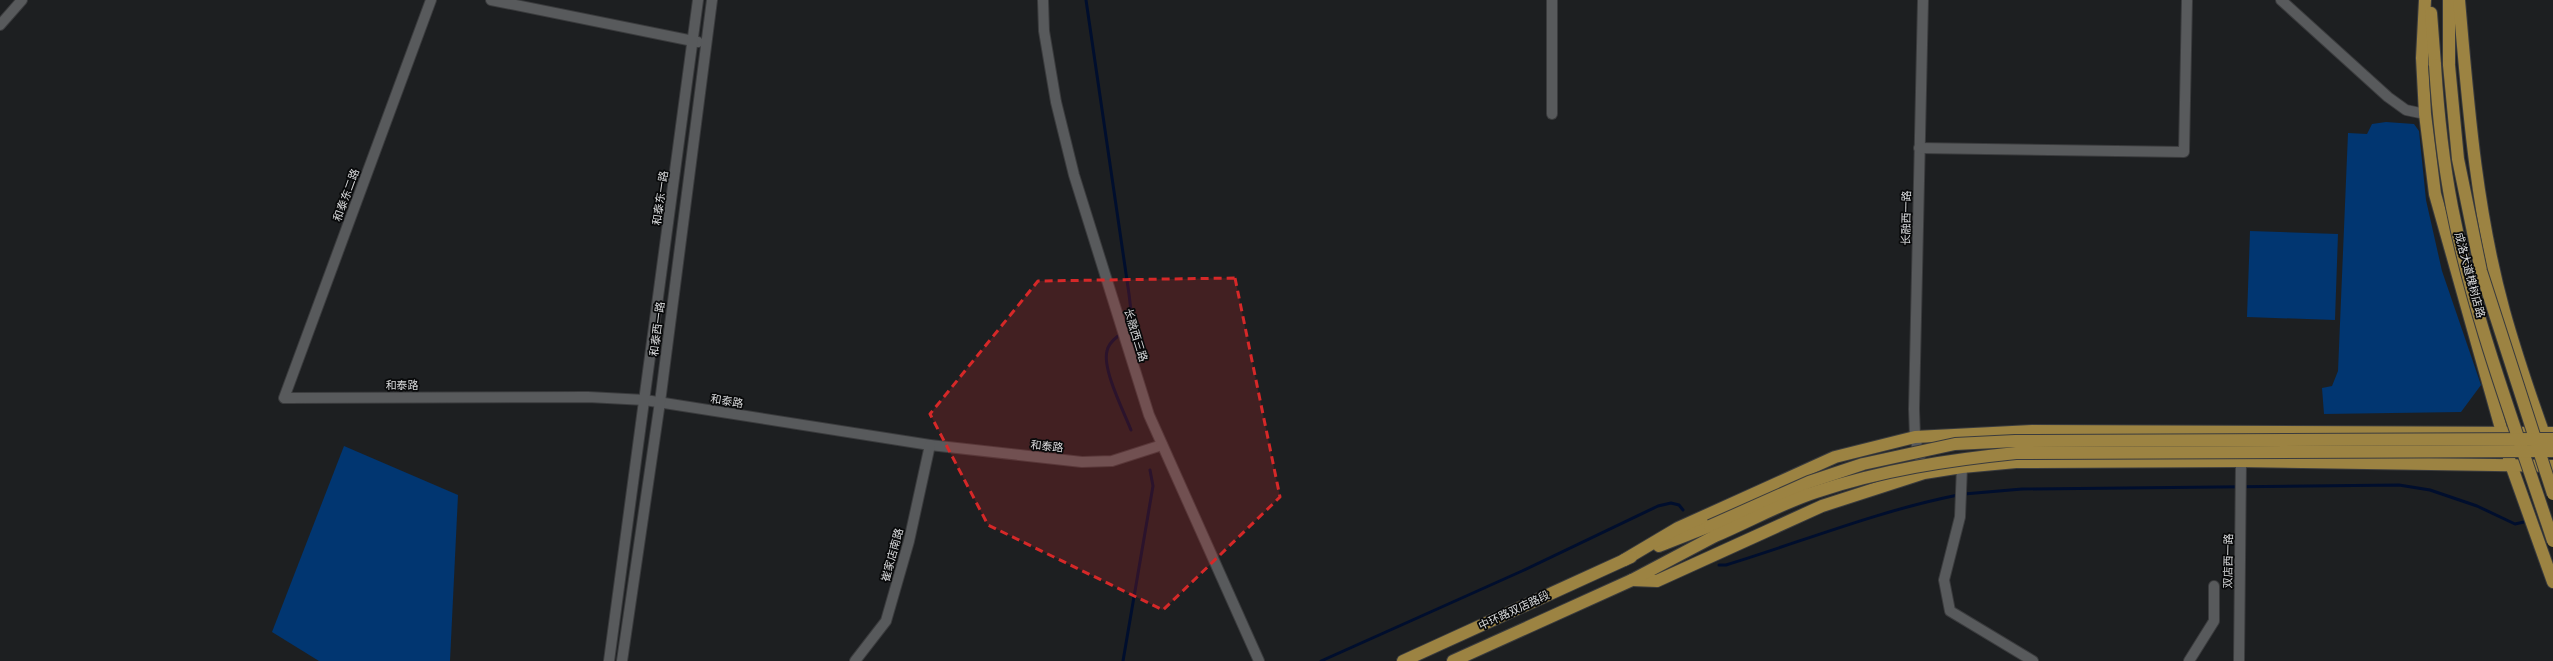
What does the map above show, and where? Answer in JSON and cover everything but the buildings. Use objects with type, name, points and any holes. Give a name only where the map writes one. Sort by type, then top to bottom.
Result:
[{"type":"main road","points":[[2425,0],[2422,58],[2425,114],[2435,194],[2511,466],[2553,582]]},
{"type":"main road","name":"成洛大道槐树店路","points":[[2430,0],[2442,148],[2452,207],[2472,292],[2553,541]]},
{"type":"main road","name":"成洛大道槐树店路","points":[[2448,0],[2449,65],[2458,159],[2481,272],[2553,494]]},
{"type":"main road","points":[[2459,0],[2472,150],[2482,206],[2504,310],[2550,435],[2553,460]]},
{"type":"main road","points":[[1624,560],[1678,528],[1835,457],[1915,437],[2032,431],[2502,431],[2550,435]]},
{"type":"main road","points":[[1713,531],[1809,482],[1863,464],[1955,444],[2015,441],[2550,435]]},
{"type":"main road","points":[[1624,560],[1713,531],[1814,492],[1871,475],[1946,460],[2016,453],[2553,451]]},
{"type":"main road","points":[[1632,580],[1657,581],[1822,506],[1924,474],[1962,467],[2016,462],[2241,461],[2553,466]]},
{"type":"main road","name":"中环路双店路段","points":[[1453,661],[1632,580],[1713,531]]},
{"type":"main road","name":"中环路双店路段","points":[[1403,661],[1624,560]]},
{"type":"street","points":[[0,25],[22,0]]},
{"type":"street","name":"和泰东二路","points":[[284,398],[430,0]]},
{"type":"street","points":[[491,0],[693,40],[706,44]]},
{"type":"street","name":"和泰东一路","points":[[645,400],[698,0]]},
{"type":"street","name":"和泰西一路","points":[[622,661],[660,402],[712,0]]},
{"type":"street","name":"长融西三路","points":[[1042,0],[1044,31],[1056,102],[1074,175],[1149,415],[1258,661]]},
{"type":"street","points":[[1552,0],[1552,114]]},
{"type":"street","name":"长融西一路","points":[[1923,0],[1919,148],[1915,437],[1924,474]]},
{"type":"street","points":[[1919,148],[2184,152],[2187,0]]},
{"type":"street","points":[[2281,0],[2388,97],[2406,110],[2425,114]]},
{"type":"street","name":"和泰路","points":[[284,398],[588,397],[645,400],[930,445],[1082,462],[1112,461],[1162,445]]},
{"type":"street","points":[[609,661],[645,400]]},
{"type":"street","name":"崔家店南路","points":[[854,661],[886,621],[909,541],[930,445]]},
{"type":"street","name":"双店西一路","points":[[2239,661],[2241,461]]},
{"type":"street","points":[[1962,467],[1960,517],[1944,580],[1950,611],[2033,661]]},
{"type":"street","points":[[2189,661],[2214,621],[2214,586]]},
{"type":"highlighted area","points":[[1235,278],[1280,497],[1163,610],[988,525],[930,414],[1038,281]]},
{"type":"shaded area","points":[[2386,122],[2414,124],[2419,131],[2426,200],[2442,271],[2481,385],[2461,412],[2324,414],[2322,388],[2332,386],[2338,371],[2348,133],[2367,134],[2372,124]]},
{"type":"shaded area","points":[[2250,231],[2338,234],[2335,320],[2247,317]]},
{"type":"shaded area","points":[[344,446],[458,495],[450,661],[319,661],[272,632]]},
{"type":"waterway","points":[[1086,0],[1129,294],[1131,311],[1128,325]]},
{"type":"waterway","points":[[1118,336],[1108,347],[1106,359],[1119,402],[1131,430]]},
{"type":"waterway","points":[[1123,661],[1153,486],[1150,470]]},
{"type":"waterway","points":[[1964,494],[2022,489],[2399,485],[2430,490],[2477,506],[2515,524],[2524,522]]},
{"type":"waterway","points":[[1719,565],[1726,565],[1755,556],[1899,509],[1958,495]]},
{"type":"waterway","points":[[1321,661],[1522,571],[1658,506],[1671,503],[1679,505],[1683,510]]}]
